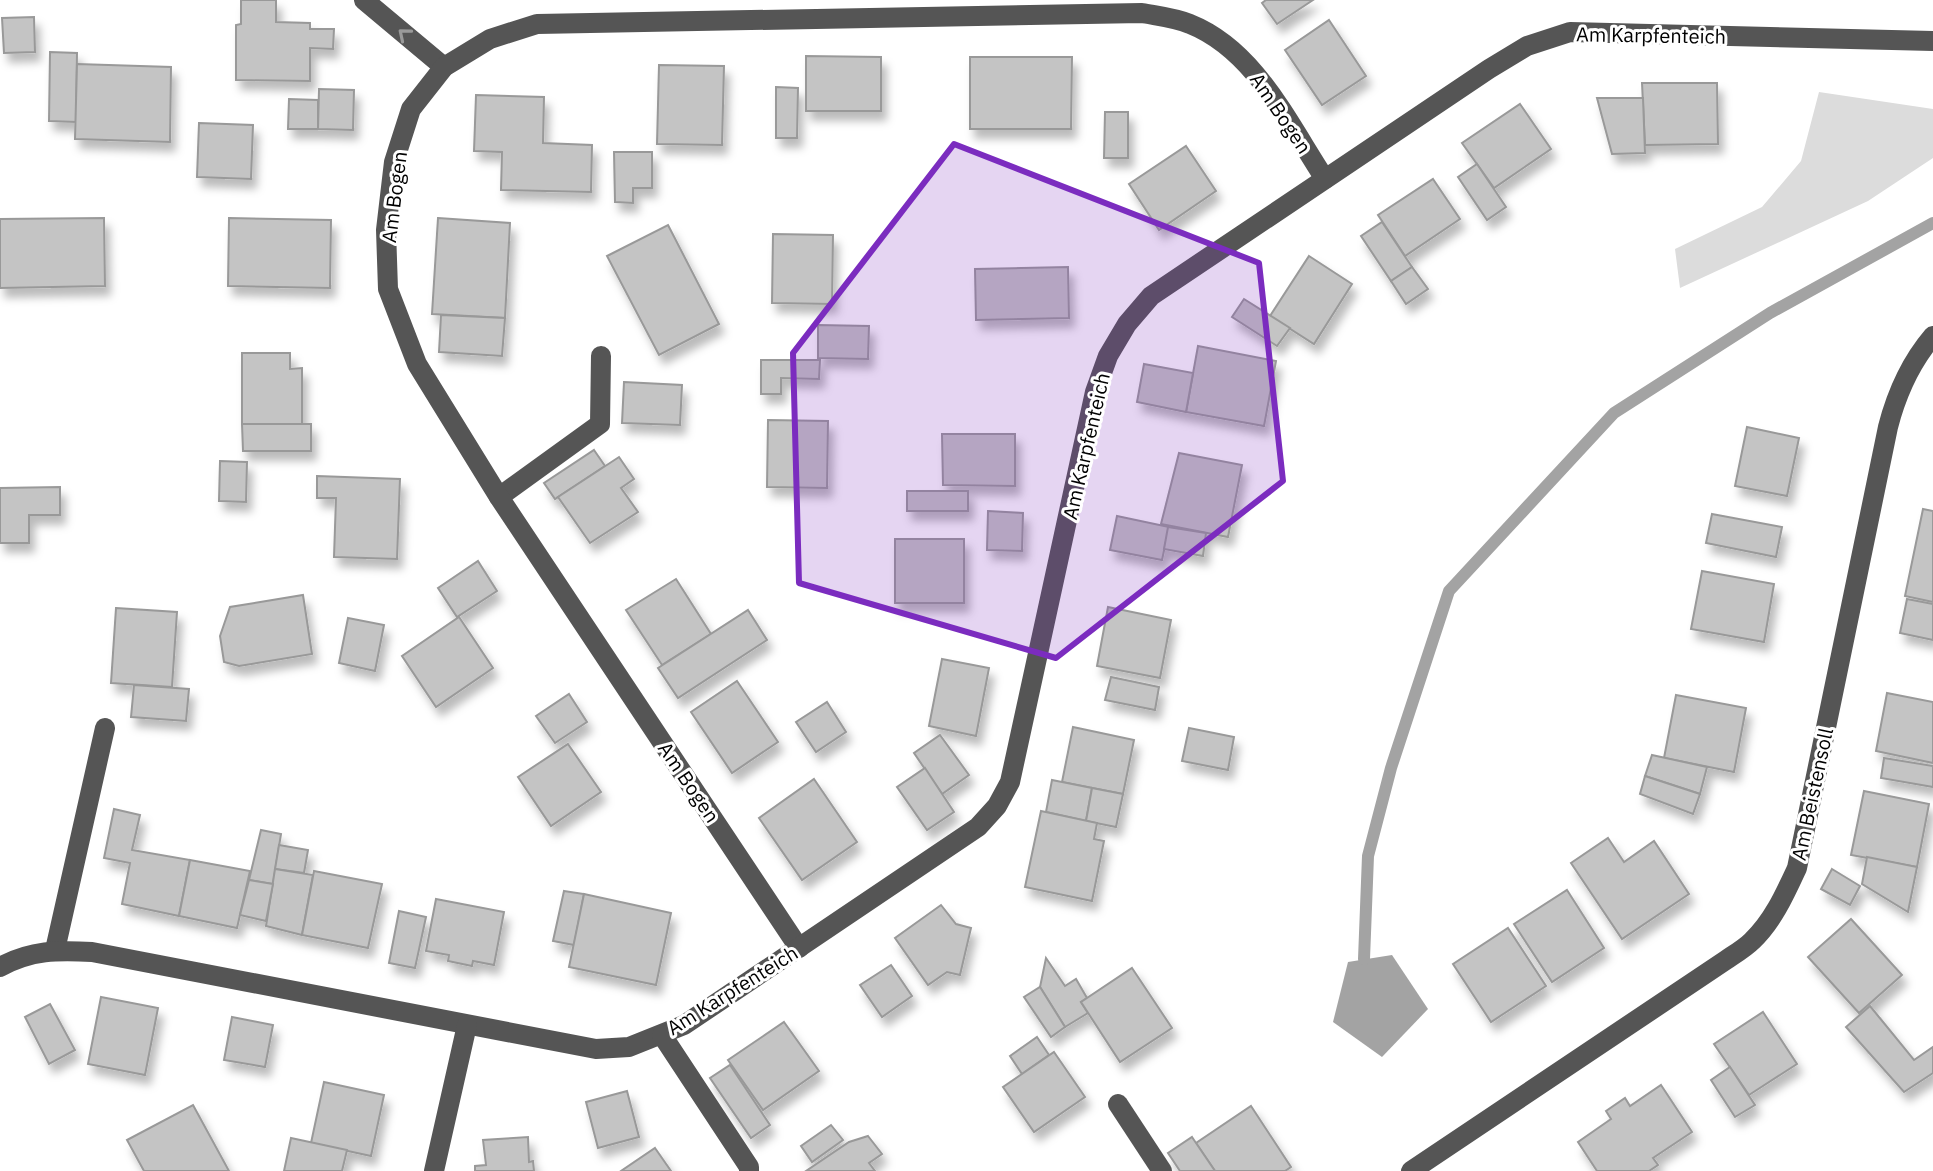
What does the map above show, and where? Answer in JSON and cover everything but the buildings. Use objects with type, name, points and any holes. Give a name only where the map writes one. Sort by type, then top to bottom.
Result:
[{"type":"street","points":[[364,0],[444,67]]},
{"type":"street","name":"Am Bogen","points":[[799,948],[499,497],[417,364],[388,289],[386,230],[394,162],[411,109],[444,67],[490,39],[537,24],[1142,13],[1189,23],[1229,46],[1256,73],[1325,179]]},
{"type":"street","name":"Am Karpfenteich","points":[[0,967],[16,959],[55,950],[92,952],[596,1049],[629,1047],[684,1025],[978,827],[997,806],[1010,782],[1095,392],[1108,356],[1127,324],[1151,296],[1527,46],[1570,32],[1933,41]]},
{"type":"street","name":"Am Beistensoll","points":[[1411,1171],[1726,960],[1751,942],[1768,923],[1797,868],[1895,398],[1910,366],[1933,336]]},
{"type":"street","points":[[499,497],[600,424],[601,356]]},
{"type":"street","points":[[55,950],[105,728]]},
{"type":"street","points":[[434,1171],[467,1025]]},
{"type":"street","points":[[662,1035],[749,1171]]},
{"type":"street","points":[[1118,1104],[1162,1171]]},
{"type":"highlighted area","points":[[954,144],[1259,263],[1283,481],[1056,658],[799,583],[793,353]]},
{"type":"shaded area","points":[[1819,92],[1933,109],[1933,158],[1868,201],[1680,288],[1675,249],[1762,207],[1801,161]]},
{"type":"shaded area","points":[[1392,955],[1428,1009],[1382,1057],[1333,1022],[1348,962]]},
{"type":"waterway","points":[[1364,959],[1368,856],[1391,768],[1449,591],[1614,413],[1770,313],[1933,223]]}]
